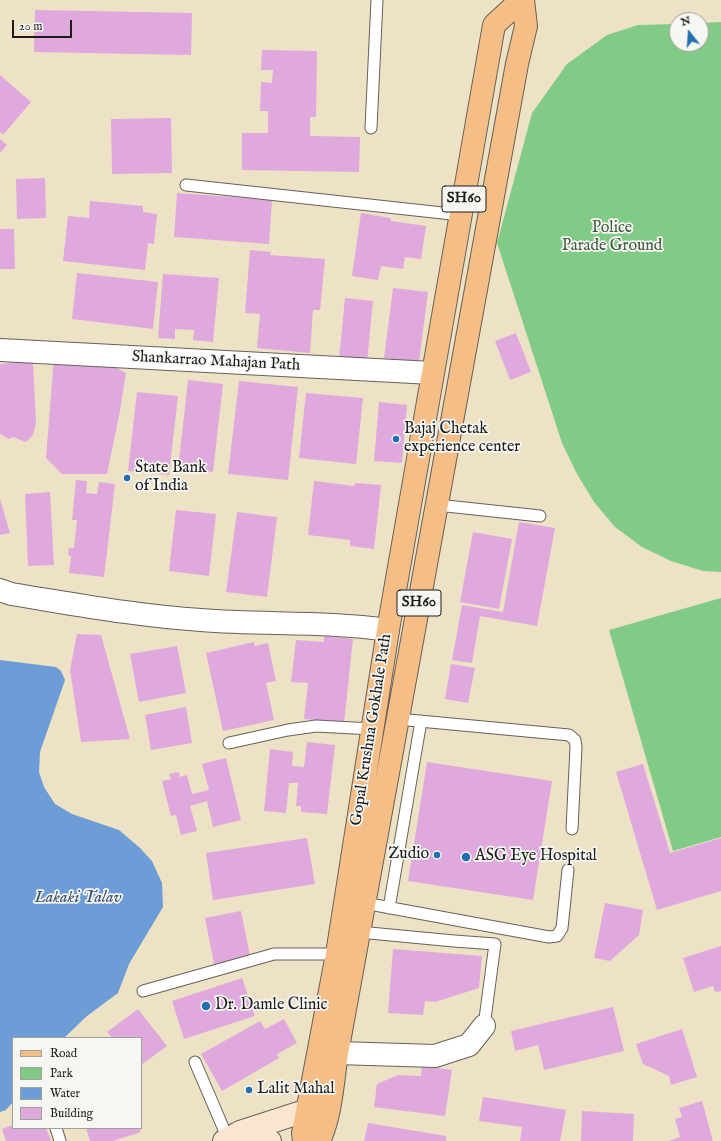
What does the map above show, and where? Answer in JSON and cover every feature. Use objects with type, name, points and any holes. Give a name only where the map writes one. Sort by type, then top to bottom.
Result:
[{"type":"main road","name":"Gopal Krushna Gokhale Path","points":[[319,1141],[322,1136],[318,1112],[336,954],[388,630],[432,373],[494,25],[522,0]]},
{"type":"main road","name":"Gopal Krushna Gokhale Path","points":[[304,1141],[303,1133],[318,1112],[336,1053],[517,64],[526,26],[522,0]]},
{"type":"street","name":"Shankarrao Mahajan Path","points":[[0,350],[432,373]]},
{"type":"street","points":[[0,590],[11,594],[136,613],[200,620],[332,624],[388,630]]},
{"type":"street","points":[[336,1053],[435,1056],[469,1045],[484,1026]]},
{"type":"street","points":[[231,1137],[318,1112]]},
{"type":"street","points":[[231,1137],[270,1141]]},
{"type":"lane","points":[[371,128],[377,0]]},
{"type":"lane","points":[[186,185],[461,215]]},
{"type":"lane","points":[[437,505],[540,516]]},
{"type":"lane","points":[[398,719],[569,734],[574,740],[576,747],[572,829]]},
{"type":"lane","points":[[389,908],[421,721]]},
{"type":"lane","points":[[229,743],[288,730],[316,726],[373,729]]},
{"type":"lane","points":[[364,903],[549,936],[557,936],[562,928],[568,870]]},
{"type":"lane","points":[[359,932],[495,944],[484,1026]]},
{"type":"lane","points":[[143,991],[274,954],[336,954]]},
{"type":"lane","points":[[195,1062],[231,1137]]},
{"type":"lane","points":[[56,1129],[60,1141]]},
{"type":"green space","name":"Police Parade Ground","points":[[721,22],[721,572],[703,571],[671,561],[642,547],[615,527],[594,502],[577,474],[562,443],[497,243],[532,113],[567,64],[607,35],[638,25],[669,24],[669,52],[709,52],[709,23]]},
{"type":"green space","points":[[721,598],[721,837],[673,851],[609,630]]},
{"type":"water","name":"Lakaki Talav","points":[[0,660],[56,667],[61,671],[65,680],[40,752],[39,772],[44,787],[55,804],[72,814],[119,830],[140,848],[152,861],[162,883],[163,907],[129,964],[118,993],[87,1016],[65,1037],[12,1037],[12,1103],[6,1110],[0,1112]]},
{"type":"building","points":[[35,10],[192,13],[191,55],[34,52]]},
{"type":"building","points":[[262,50],[317,51],[316,117],[310,117],[310,136],[360,137],[359,172],[242,170],[242,133],[268,133],[268,111],[260,111],[261,82],[272,83],[273,70],[261,70]]},
{"type":"building","points":[[0,75],[31,102],[3,135],[0,132]]},
{"type":"building","points":[[171,118],[172,173],[112,174],[111,119]]},
{"type":"building","points":[[0,139],[7,145],[0,153]]},
{"type":"building","points":[[45,178],[46,218],[17,219],[16,179]]},
{"type":"building","points":[[177,193],[272,200],[269,244],[174,237]]},
{"type":"building","points":[[90,201],[143,206],[143,212],[157,214],[154,244],[148,243],[145,270],[63,261],[68,216],[89,218]]},
{"type":"building","points":[[361,213],[391,218],[391,221],[426,226],[421,259],[405,257],[403,269],[381,266],[378,280],[352,276]]},
{"type":"building","points":[[0,229],[14,229],[15,269],[0,269]]},
{"type":"building","points":[[250,250],[271,252],[270,255],[325,259],[320,310],[313,310],[310,353],[257,348],[260,314],[245,313]]},
{"type":"building","points":[[77,273],[158,282],[153,329],[72,319]]},
{"type":"building","points":[[163,274],[219,278],[213,342],[193,340],[194,330],[175,329],[175,339],[158,338]]},
{"type":"building","points":[[393,288],[428,292],[419,362],[384,358]]},
{"type":"building","points":[[345,298],[373,301],[367,362],[339,359]]},
{"type":"building","points":[[516,333],[531,372],[510,380],[495,341]]},
{"type":"building","points":[[54,357],[96,358],[126,373],[107,474],[62,474],[46,458]]},
{"type":"building","points":[[33,360],[36,424],[33,435],[26,442],[13,437],[9,439],[0,434],[0,364]]},
{"type":"building","points":[[188,380],[223,384],[213,472],[178,469]]},
{"type":"building","points":[[239,381],[298,387],[288,480],[228,474]]},
{"type":"building","points":[[137,392],[178,396],[169,475],[128,471]]},
{"type":"building","points":[[306,393],[363,398],[356,464],[299,458]]},
{"type":"building","points":[[379,402],[407,405],[402,463],[374,461]]},
{"type":"building","points":[[76,480],[87,481],[86,493],[97,494],[99,482],[115,484],[104,577],[69,573],[71,556],[68,555],[69,548],[74,548],[77,520],[72,520]]},
{"type":"building","points":[[314,481],[354,486],[355,483],[381,485],[374,549],[350,546],[350,540],[308,535]]},
{"type":"building","points":[[50,492],[54,565],[28,566],[25,494]]},
{"type":"building","points":[[0,499],[10,533],[0,535]]},
{"type":"building","points":[[176,510],[216,514],[209,576],[169,571]]},
{"type":"building","points":[[237,512],[277,517],[267,597],[226,592]]},
{"type":"building","points":[[519,522],[555,528],[537,626],[480,616],[472,663],[452,660],[462,605],[503,612]]},
{"type":"building","points":[[473,532],[512,539],[499,609],[460,602]]},
{"type":"building","points":[[77,634],[101,635],[130,739],[81,742],[70,670]]},
{"type":"building","points":[[324,636],[353,639],[344,723],[304,719],[308,683],[291,682],[296,640],[324,642]]},
{"type":"building","points":[[254,642],[255,646],[268,643],[276,681],[266,683],[274,720],[223,731],[206,653]]},
{"type":"building","points":[[177,646],[186,693],[139,702],[130,654]]},
{"type":"building","points":[[451,664],[475,668],[468,703],[445,699]]},
{"type":"building","points":[[186,707],[192,743],[151,750],[145,715]]},
{"type":"building","points":[[307,742],[335,745],[327,814],[301,812],[301,806],[296,806],[298,783],[289,783],[286,813],[264,811],[270,749],[293,752],[292,766],[304,767]]},
{"type":"building","points":[[226,758],[241,820],[213,827],[207,801],[190,806],[197,831],[181,835],[176,815],[171,816],[162,781],[171,779],[169,774],[179,772],[180,777],[187,775],[192,794],[209,790],[202,764]]},
{"type":"building","points":[[427,762],[552,781],[533,900],[408,881]]},
{"type":"building","points":[[643,764],[670,853],[721,838],[721,891],[657,910],[616,772]]},
{"type":"building","points":[[307,838],[315,884],[213,900],[206,853]]},
{"type":"building","points":[[605,903],[643,910],[639,935],[610,961],[594,958]]},
{"type":"building","points":[[241,911],[250,956],[214,964],[205,918]]},
{"type":"building","points":[[721,946],[721,991],[715,992],[713,986],[694,992],[683,958]]},
{"type":"building","points":[[393,949],[482,956],[479,988],[435,1002],[425,1001],[423,1015],[388,1013]]},
{"type":"building","points":[[242,978],[255,1016],[184,1039],[172,1001]]},
{"type":"building","points":[[613,1007],[624,1051],[544,1070],[538,1045],[515,1051],[511,1031]]},
{"type":"building","points":[[138,1009],[167,1046],[142,1064],[142,1037],[111,1037],[107,1032]]},
{"type":"building","points":[[284,1019],[297,1043],[277,1054],[279,1058],[222,1091],[201,1054],[260,1021],[265,1029]]},
{"type":"building","points":[[682,1029],[697,1077],[671,1085],[669,1076],[643,1064],[636,1044]]},
{"type":"building","points":[[422,1066],[452,1070],[445,1116],[374,1107],[377,1084],[398,1075],[421,1076]]},
{"type":"building","points":[[483,1097],[566,1110],[560,1141],[520,1141],[522,1127],[479,1121]]},
{"type":"building","points":[[702,1101],[713,1141],[669,1141],[680,1137],[675,1119],[682,1117],[679,1108]]},
{"type":"building","points":[[582,1111],[634,1114],[633,1141],[581,1141]]},
{"type":"building","points":[[368,1123],[446,1136],[446,1141],[364,1141]]},
{"type":"building","points":[[12,1125],[12,1129],[46,1129],[51,1141],[6,1141],[2,1129]]},
{"type":"building","points":[[86,1129],[140,1129],[141,1132],[113,1141],[90,1141]]},
{"type":"place","name":"Bajaj Chetak experience center","points":[[396,439]]},
{"type":"place","name":"State Bank of India","points":[[127,478]]},
{"type":"place","name":"Zudio","points":[[437,855]]},
{"type":"place","name":"ASG Eye Hospital","points":[[466,857]]},
{"type":"place","name":"Dr. Damle Clinic","points":[[206,1006]]},
{"type":"place","name":"Lalit Mahal","points":[[249,1090]]}]
